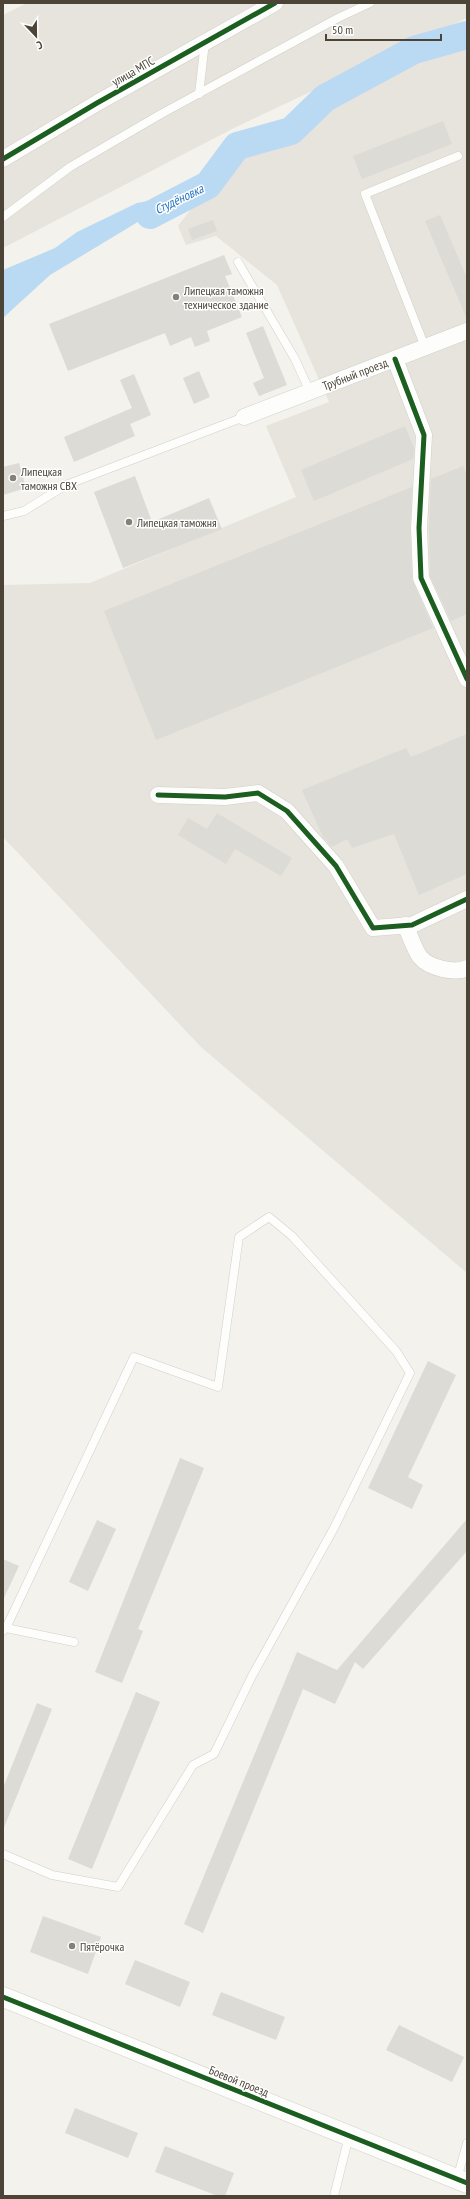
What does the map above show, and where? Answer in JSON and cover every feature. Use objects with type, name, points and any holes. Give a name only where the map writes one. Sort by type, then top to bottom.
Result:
[{"type":"street","name":"улица МПС","points":[[3,159],[205,41],[275,3]]},
{"type":"street","name":"Трубный проезд","points":[[244,417],[467,331]]},
{"type":"street","points":[[395,359],[424,435],[419,528],[421,578],[465,675]]},
{"type":"street","points":[[158,795],[225,797],[258,793],[287,811],[336,866],[373,928],[412,925],[467,899]]},
{"type":"street","points":[[405,925],[420,958],[443,970],[460,971],[467,968]]},
{"type":"street","name":"Боевой проезд","points":[[3,1997],[462,2181]]},
{"type":"lane","points":[[3,217],[70,167],[338,18],[370,3]]},
{"type":"lane","points":[[199,94],[205,41]]},
{"type":"lane","points":[[425,347],[365,194],[458,156]]},
{"type":"lane","points":[[238,262],[295,358],[310,392]]},
{"type":"lane","points":[[3,516],[24,511],[66,485],[244,417]]},
{"type":"lane","points":[[3,1854],[52,1875],[118,1887],[193,1765],[214,1754],[252,1676],[334,1528],[410,1373],[396,1351],[292,1236],[269,1217],[239,1237],[218,1387],[134,1357],[4,1630],[74,1642]]},
{"type":"lane","points":[[334,2196],[349,2136]]},
{"type":"lane","points":[[462,2181],[467,2143]]},
{"type":"shaded area","points":[[27,3],[467,3],[467,18],[234,128],[3,248],[3,15]]},
{"type":"shaded area","points":[[467,36],[467,1273],[201,1047],[3,837],[3,585],[90,583],[296,497],[266,426],[329,402],[277,285],[216,236],[186,245],[178,226],[238,149],[289,135],[326,99],[414,52],[455,42]]},
{"type":"water","points":[[180,191],[191,205],[151,214],[50,275],[3,318],[3,270],[55,248],[77,232],[137,203],[160,199]]},
{"type":"building","points":[[443,121],[452,144],[362,179],[353,156]]},
{"type":"building","points":[[440,215],[467,278],[467,319],[425,221]]},
{"type":"building","points":[[213,220],[217,231],[192,240],[188,229]]},
{"type":"building","name":"Липецкая таможня техническое здание","points":[[224,255],[232,274],[225,276],[242,317],[207,331],[210,341],[195,347],[191,337],[170,346],[165,333],[68,371],[49,324]]},
{"type":"building","points":[[263,326],[287,385],[259,396],[253,383],[264,378],[246,333]]},
{"type":"building","points":[[199,371],[210,397],[194,404],[183,378]]},
{"type":"building","points":[[134,374],[151,415],[130,424],[135,436],[74,462],[64,437],[132,408],[120,380]]},
{"type":"building","points":[[405,426],[414,448],[413,459],[314,501],[301,470]]},
{"type":"building","name":"Липецкая таможня СВХ","points":[[19,463],[26,488],[3,495],[3,467]]},
{"type":"building","points":[[463,466],[467,477],[467,614],[451,621],[430,576],[429,528],[431,479]]},
{"type":"building","name":"Липецкая таможня","points":[[135,476],[152,522],[209,498],[222,529],[123,568],[94,492]]},
{"type":"building","points":[[412,487],[410,527],[412,579],[433,628],[156,740],[104,611]]},
{"type":"building","points":[[467,734],[467,874],[419,895],[394,834],[352,848],[347,839],[332,847],[323,837],[302,790],[406,748],[411,757]]},
{"type":"building","points":[[217,813],[292,858],[281,876],[235,849],[226,864],[178,835],[188,818],[207,829]]},
{"type":"building","points":[[428,1361],[456,1375],[408,1477],[423,1485],[412,1509],[368,1488]]},
{"type":"building","points":[[180,1458],[204,1468],[138,1629],[143,1631],[122,1683],[95,1672]]},
{"type":"building","points":[[467,1519],[467,1551],[363,1669],[355,1662],[335,1704],[303,1689],[203,1933],[184,1924],[297,1652],[337,1670]]},
{"type":"building","points":[[97,1520],[116,1529],[88,1591],[69,1582]]},
{"type":"building","points":[[3,1559],[19,1566],[3,1600]]},
{"type":"building","points":[[136,1692],[160,1702],[92,1869],[68,1859]]},
{"type":"building","points":[[37,1703],[52,1709],[3,1830],[3,1788]]},
{"type":"building","points":[[43,1916],[101,1937],[88,1974],[30,1952]]},
{"type":"building","points":[[135,1960],[190,1982],[180,2007],[125,1984]]},
{"type":"building","points":[[221,1992],[285,2017],[276,2040],[212,2015]]},
{"type":"building","points":[[399,2025],[464,2057],[452,2082],[386,2050]]},
{"type":"building","points":[[75,2108],[138,2133],[128,2158],[65,2133]]},
{"type":"building","points":[[165,2146],[234,2173],[225,2196],[218,2196],[155,2172]]},
{"type":"waterway","name":"Студёновка","points":[[150,215],[208,185],[237,146],[291,131],[325,98],[414,50],[467,35]]},
{"type":"cycle path","points":[[3,159],[97,103],[275,3]]},
{"type":"cycle path","points":[[395,359],[424,435],[419,528],[421,578],[467,679]]},
{"type":"cycle path","points":[[158,795],[225,797],[258,793],[287,811],[336,866],[373,928],[412,925],[467,899]]},
{"type":"cycle path","points":[[3,1997],[467,2183]]},
{"type":"place","name":"Липецкая таможня техническое здание","points":[[176,297]]},
{"type":"place","name":"Липецкая таможня СВХ","points":[[13,478]]},
{"type":"place","name":"Липецкая таможня","points":[[129,522]]},
{"type":"place","name":"Пятёрочка","points":[[72,1946]]}]
